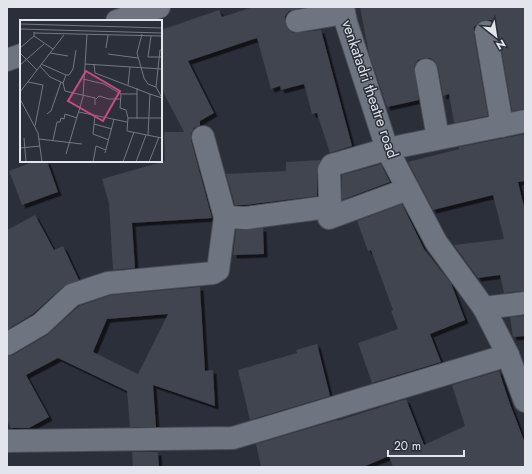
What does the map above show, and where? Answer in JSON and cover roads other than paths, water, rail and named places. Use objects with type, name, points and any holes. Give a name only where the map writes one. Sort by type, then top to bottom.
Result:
[{"type":"street","points":[[121,15],[159,7]]},
{"type":"street","points":[[297,22],[344,10]]},
{"type":"street","name":"venkatadri theatre road","points":[[344,10],[387,149],[436,242],[484,308],[508,355],[525,401]]},
{"type":"street","points":[[486,32],[502,126]]},
{"type":"street","points":[[7,60],[20,55]]},
{"type":"street","points":[[426,70],[438,138]]},
{"type":"street","points":[[225,217],[246,218],[327,207],[330,203],[328,170],[332,166],[387,149],[525,121]]},
{"type":"street","points":[[7,344],[41,324],[72,295],[108,283],[213,272],[218,270],[225,217],[203,137]]},
{"type":"street","points":[[329,218],[408,189]]},
{"type":"street","points":[[484,308],[525,303]]},
{"type":"street","points":[[7,441],[232,438],[508,355]]}]
